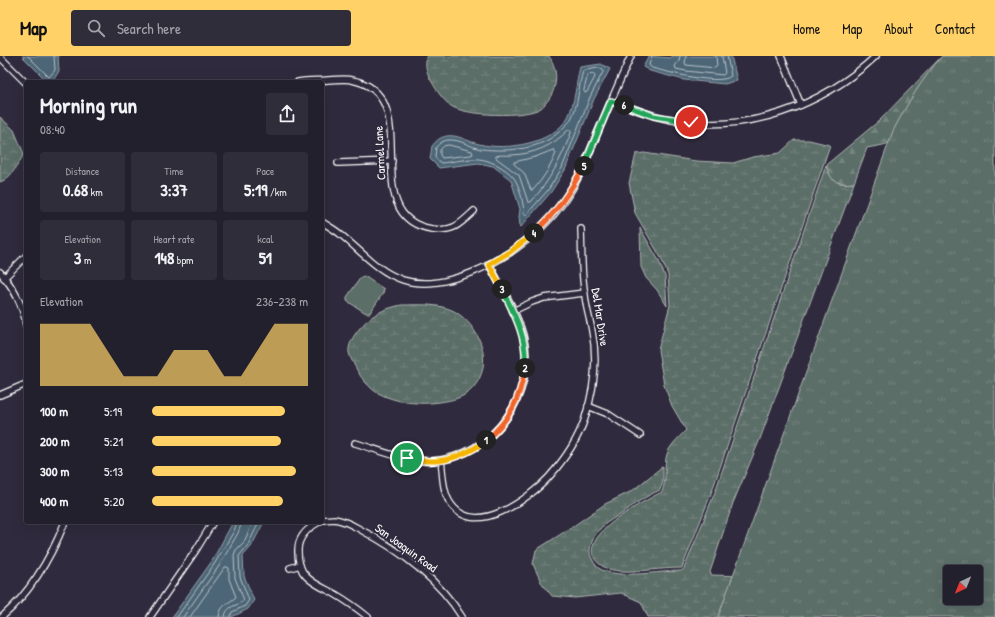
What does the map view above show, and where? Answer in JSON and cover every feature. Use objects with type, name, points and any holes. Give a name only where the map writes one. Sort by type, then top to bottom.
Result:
[{"type":"street","points":[[324,223],[339,232],[391,276],[402,280],[423,284],[441,281],[461,276],[489,264],[510,252],[528,239],[546,222],[571,190],[584,165],[631,56]]},
{"type":"street","points":[[781,56],[801,105]]},
{"type":"street","points":[[611,101],[666,119],[715,123],[740,122],[776,114],[801,105],[828,92],[847,81],[876,56]]},
{"type":"street","points":[[0,57],[24,80]]},
{"type":"street","name":"Carmel Lane","points":[[324,81],[351,80],[372,88],[384,103],[390,117],[394,194],[401,212],[408,219],[420,226],[441,230],[452,229],[462,223],[474,211]]},
{"type":"street","points":[[338,164],[392,161]]},
{"type":"street","name":"Del Mar Drive","points":[[441,460],[444,488],[449,501],[456,509],[465,515],[474,518],[484,518],[496,514],[527,497],[548,478],[570,449],[585,418],[595,373],[593,332],[584,293],[581,229]]},
{"type":"street","points":[[4,278],[24,258]]},
{"type":"street","points":[[355,443],[407,458],[430,461],[441,460],[467,452],[483,443],[509,416],[518,400],[524,374],[525,350],[523,335],[513,311],[489,264]]},
{"type":"street","points":[[0,272],[18,298],[24,311]]},
{"type":"street","points":[[513,311],[544,298],[584,293]]},
{"type":"street","points":[[0,395],[24,385]]},
{"type":"street","points":[[588,406],[615,418],[640,435]]},
{"type":"street","name":"San Joaquin Road","points":[[324,520],[334,519],[346,522],[376,538],[432,580],[455,606],[462,617]]},
{"type":"street","points":[[2,617],[13,608],[34,582],[65,524]]},
{"type":"street","points":[[150,617],[196,550],[212,524]]},
{"type":"street","points":[[316,524],[303,534],[299,542],[298,558],[307,578],[344,600],[368,617]]},
{"type":"street","points":[[290,568],[300,565]]},
{"type":"green space","points":[[427,56],[549,56],[554,67],[556,78],[554,88],[549,99],[543,106],[533,111],[510,114],[482,114],[469,112],[451,106],[440,95],[427,73]]},
{"type":"green space","points":[[942,56],[970,56],[910,137],[867,148],[854,183],[839,183],[835,181],[830,175],[827,164],[880,120]]},
{"type":"green space","points":[[942,56],[995,56],[995,617],[718,617],[893,131],[915,92]]},
{"type":"green space","points":[[0,117],[14,130],[24,154],[8,178],[0,182]]},
{"type":"green space","points":[[794,140],[809,140],[830,145],[712,491],[682,568],[616,571],[605,568],[594,558],[592,549],[596,539],[603,530],[625,513],[662,492],[667,454],[674,442],[686,430],[672,406],[664,385],[658,350],[670,305],[668,275],[661,258],[635,213],[629,183],[636,154],[644,153],[696,161],[733,163],[753,157],[780,153]]},
{"type":"green space","points":[[826,165],[830,175],[839,183],[854,183],[760,439],[733,503],[710,572],[711,575],[744,576],[743,617],[648,617],[641,602],[621,593],[575,598],[552,596],[541,582],[533,564],[536,550],[605,504],[632,491],[663,466],[663,482],[660,490],[640,501],[603,526],[592,541],[590,555],[599,568],[610,573],[641,574],[681,571],[684,569],[715,492]]},
{"type":"green space","points":[[640,228],[658,259],[665,276],[667,306],[657,290],[646,278],[641,267]]},
{"type":"green space","points":[[364,276],[384,289],[370,313],[366,313],[347,301],[347,297],[361,277]]},
{"type":"green space","points":[[401,305],[428,305],[448,308],[463,318],[471,326],[482,346],[484,357],[480,378],[470,391],[458,398],[445,401],[416,403],[400,401],[384,396],[371,388],[364,380],[350,356],[349,348],[351,342],[358,330],[373,316],[386,309]]},
{"type":"water","points":[[22,56],[58,56],[59,71],[54,80],[46,80]]},
{"type":"water","points":[[649,56],[670,58],[673,56],[731,56],[737,80],[725,84],[684,80],[650,71],[643,67]]},
{"type":"water","points":[[601,64],[610,69],[594,99],[565,170],[551,192],[521,227],[519,217],[520,209],[511,180],[493,166],[478,163],[439,168],[430,159],[432,146],[438,140],[445,137],[455,136],[479,144],[502,147],[528,143],[552,134],[568,117],[574,99],[580,67]]},
{"type":"water","points":[[232,524],[263,524],[251,547],[243,556],[244,576],[254,600],[248,609],[232,617],[172,617],[212,561]]},
{"type":"route","points":[[407,458],[430,461],[449,458],[467,452],[483,443],[509,416],[518,400],[523,382],[526,367],[525,350],[523,335],[513,311],[489,264],[510,252],[528,239],[560,206],[571,190],[584,165],[611,101],[654,116],[691,122]]}]
